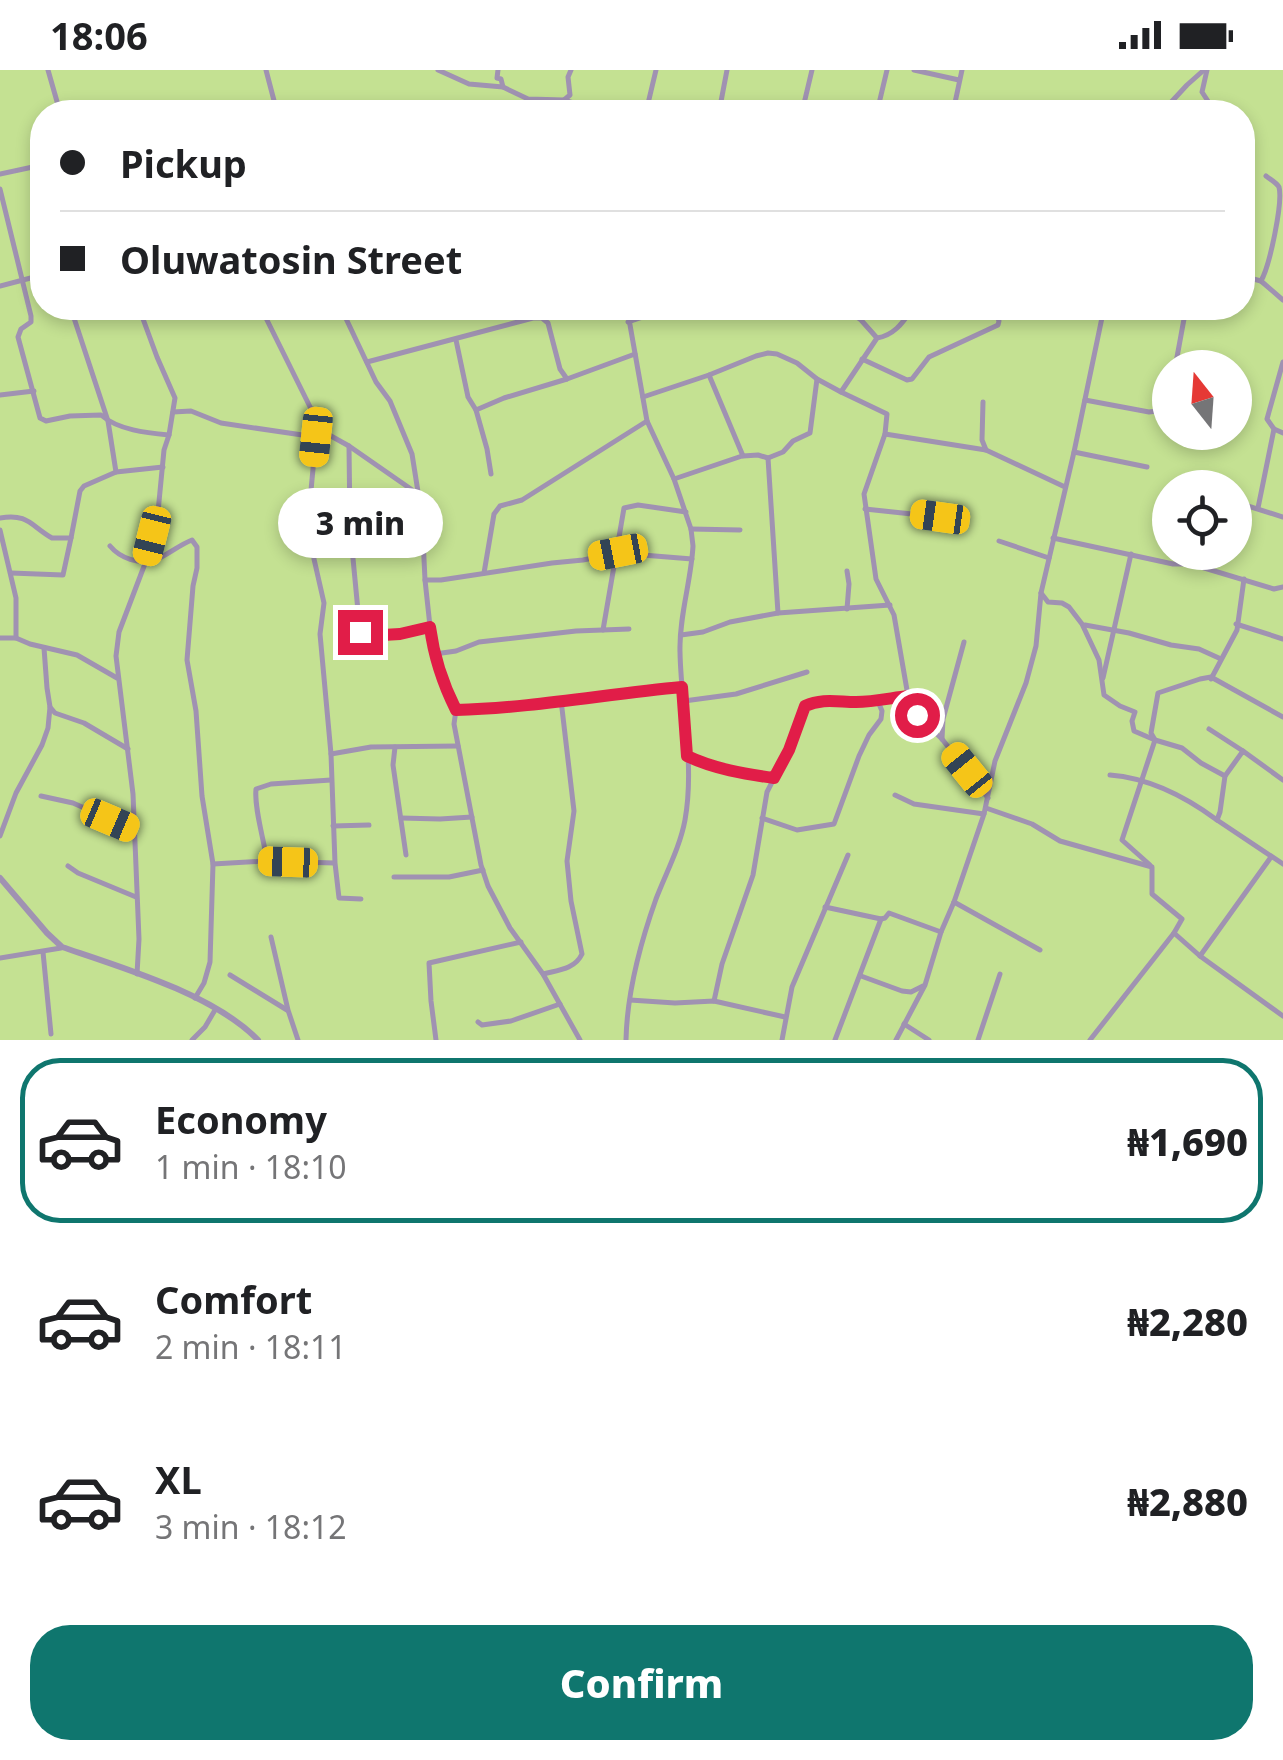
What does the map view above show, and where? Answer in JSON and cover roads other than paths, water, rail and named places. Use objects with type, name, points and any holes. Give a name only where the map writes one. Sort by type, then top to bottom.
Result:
[{"type":"street","points":[[48,70],[57,100]]},
{"type":"street","points":[[266,70],[274,100]]},
{"type":"street","points":[[438,70],[469,84],[502,87],[528,99],[564,100],[570,95],[571,70]]},
{"type":"street","points":[[498,70],[502,87]]},
{"type":"street","points":[[649,100],[656,70]]},
{"type":"street","points":[[721,100],[728,70]]},
{"type":"street","points":[[805,100],[812,70]]},
{"type":"street","points":[[880,100],[886,70]]},
{"type":"street","points":[[914,70],[959,80]]},
{"type":"street","points":[[955,100],[962,70]]},
{"type":"street","points":[[1172,100],[1206,70]]},
{"type":"street","points":[[1206,70],[1202,92],[1208,100]]},
{"type":"street","points":[[0,174],[30,168]]},
{"type":"street","points":[[1260,281],[1272,252],[1282,207],[1279,187],[1266,176]]},
{"type":"street","points":[[0,188],[30,318]]},
{"type":"street","points":[[0,286],[30,278]]},
{"type":"street","points":[[1255,280],[1283,300]]},
{"type":"street","points":[[31,320],[18,337],[42,420],[101,415],[124,428],[169,434]]},
{"type":"street","points":[[75,320],[108,422],[116,472]]},
{"type":"street","points":[[137,974],[134,830],[128,749],[117,678],[119,632],[146,560],[158,512],[164,450],[175,398],[144,320]]},
{"type":"street","points":[[266,320],[322,431],[418,494]]},
{"type":"street","points":[[347,320],[376,382],[390,401],[412,454],[423,530],[433,654],[456,710],[454,724],[483,870],[510,928],[544,974],[580,1040]]},
{"type":"street","points":[[367,362],[527,320]]},
{"type":"street","points":[[544,320],[560,370],[567,379]]},
{"type":"street","points":[[626,1040],[628,1000],[640,950],[684,826],[687,756],[679,647],[692,559],[686,512],[648,421],[628,322],[634,320]]},
{"type":"street","points":[[861,320],[877,338]]},
{"type":"street","points":[[841,392],[877,338],[892,333],[905,320]]},
{"type":"street","points":[[862,358],[908,380],[929,358],[998,325],[999,320]]},
{"type":"street","points":[[896,1040],[925,985],[985,811],[995,761],[1032,665],[1041,593],[1102,320]]},
{"type":"street","points":[[1178,350],[1184,320]]},
{"type":"street","points":[[456,340],[468,397],[476,410],[492,474]]},
{"type":"street","points":[[643,398],[768,353],[797,363],[817,379],[886,412],[885,434],[864,494],[876,579],[890,605],[908,696],[920,720],[942,739],[988,798]]},
{"type":"street","points":[[476,410],[635,354]]},
{"type":"street","points":[[1283,362],[1267,419],[1274,429],[1283,432]]},
{"type":"street","points":[[710,375],[743,456]]},
{"type":"street","points":[[674,479],[743,456],[768,458],[783,452],[792,440],[810,433],[817,379]]},
{"type":"street","points":[[0,395],[34,391]]},
{"type":"street","points":[[1085,400],[1152,412]]},
{"type":"street","points":[[983,402],[982,440],[986,450]]},
{"type":"street","points":[[174,412],[190,411],[221,423],[316,437]]},
{"type":"street","points":[[484,573],[494,514],[500,506],[522,500],[648,421]]},
{"type":"street","points":[[1258,508],[1274,429]]},
{"type":"street","points":[[322,431],[316,437],[310,501],[314,559],[324,603],[320,634],[332,754],[334,863],[340,898],[361,899]]},
{"type":"street","points":[[885,434],[986,450],[1065,486]]},
{"type":"street","points":[[349,446],[350,527],[360,632],[366,636],[400,634],[430,627]]},
{"type":"street","points":[[1074,452],[1147,468]]},
{"type":"street","points":[[768,458],[778,614]]},
{"type":"street","points":[[11,573],[64,575],[80,491],[116,472],[163,467]]},
{"type":"street","points":[[603,630],[622,512],[628,506],[686,512]]},
{"type":"street","points":[[1252,506],[1283,517]]},
{"type":"street","points":[[865,509],[940,517]]},
{"type":"street","points":[[0,518],[22,517],[52,538],[71,538]]},
{"type":"street","points":[[691,529],[740,530]]},
{"type":"street","points":[[0,530],[16,598],[16,638]]},
{"type":"street","points":[[1054,538],[1152,559]]},
{"type":"street","points":[[110,546],[118,555],[146,560],[154,560],[192,540],[197,548],[187,660],[212,864],[210,962],[195,998]]},
{"type":"street","points":[[1000,542],[1049,558]]},
{"type":"street","points":[[425,580],[618,552],[692,559]]},
{"type":"street","points":[[1101,685],[1131,554]]},
{"type":"street","points":[[1214,570],[1274,589],[1283,588]]},
{"type":"street","points":[[846,571],[847,609]]},
{"type":"street","points":[[1211,679],[1236,630],[1244,578]]},
{"type":"street","points":[[1041,593],[1048,602],[1069,607],[1082,624],[1099,660],[1104,695],[1135,712],[1134,731],[1182,748],[1225,776]]},
{"type":"street","points":[[681,635],[778,614],[890,605]]},
{"type":"street","points":[[1082,624],[1208,651],[1221,659]]},
{"type":"street","points":[[1236,624],[1283,640]]},
{"type":"street","points":[[433,654],[479,642],[629,630]]},
{"type":"street","points":[[0,638],[16,638],[77,655],[117,678]]},
{"type":"street","points":[[942,739],[943,719],[964,642]]},
{"type":"street","points":[[0,836],[48,728],[50,707],[44,648]]},
{"type":"street","points":[[684,701],[736,694],[807,672]]},
{"type":"street","points":[[1155,740],[1150,733],[1158,693],[1200,678],[1216,679],[1283,717]]},
{"type":"street","points":[[456,710],[516,708],[682,687]]},
{"type":"street","points":[[714,1001],[722,964],[753,875],[767,792],[789,750],[805,706],[908,696]]},
{"type":"street","points":[[762,818],[797,830],[834,824],[859,756],[882,719],[877,699]]},
{"type":"street","points":[[544,974],[572,966],[582,954],[567,861],[574,810],[561,700]]},
{"type":"street","points":[[50,707],[128,749]]},
{"type":"street","points":[[1209,729],[1283,780]]},
{"type":"street","points":[[1090,1040],[1182,919],[1152,894],[1152,867],[1122,840],[1155,740]]},
{"type":"street","points":[[332,754],[395,746],[458,746]]},
{"type":"street","points":[[395,746],[393,765],[406,856]]},
{"type":"street","points":[[1217,820],[1225,776],[1244,751]]},
{"type":"street","points":[[687,756],[745,774],[774,778]]},
{"type":"street","points":[[1110,776],[1123,776],[1184,796],[1283,864]]},
{"type":"street","points":[[267,861],[256,789],[271,784],[331,780]]},
{"type":"street","points":[[896,795],[914,804],[985,811],[1032,824],[1060,841],[1152,867]]},
{"type":"street","points":[[41,796],[73,804],[134,830]]},
{"type":"street","points":[[400,818],[472,816]]},
{"type":"street","points":[[333,826],[369,824]]},
{"type":"street","points":[[782,1040],[784,1017],[797,974],[848,855]]},
{"type":"street","points":[[1200,956],[1270,857]]},
{"type":"street","points":[[212,864],[334,863]]},
{"type":"street","points":[[68,866],[136,897]]},
{"type":"street","points":[[394,877],[449,876],[483,870]]},
{"type":"street","points":[[0,878],[62,948],[195,998],[230,1017],[258,1040]]},
{"type":"street","points":[[954,902],[1040,950]]},
{"type":"street","points":[[825,907],[881,919],[889,913],[941,932]]},
{"type":"street","points":[[835,1040],[881,919]]},
{"type":"street","points":[[1174,933],[1283,1016]]},
{"type":"street","points":[[271,937],[298,1040]]},
{"type":"street","points":[[436,1040],[429,963],[521,942]]},
{"type":"street","points":[[0,958],[62,948]]},
{"type":"street","points":[[43,952],[51,1034]]},
{"type":"street","points":[[978,1040],[1000,974]]},
{"type":"street","points":[[230,975],[288,1011]]},
{"type":"street","points":[[861,976],[902,991],[911,992],[925,985]]},
{"type":"street","points":[[628,1000],[675,1004],[714,1001],[784,1017]]},
{"type":"street","points":[[478,1022],[482,1025],[511,1021],[560,1004]]},
{"type":"street","points":[[192,1040],[215,1010]]},
{"type":"street","points":[[904,1024],[929,1040]]}]
